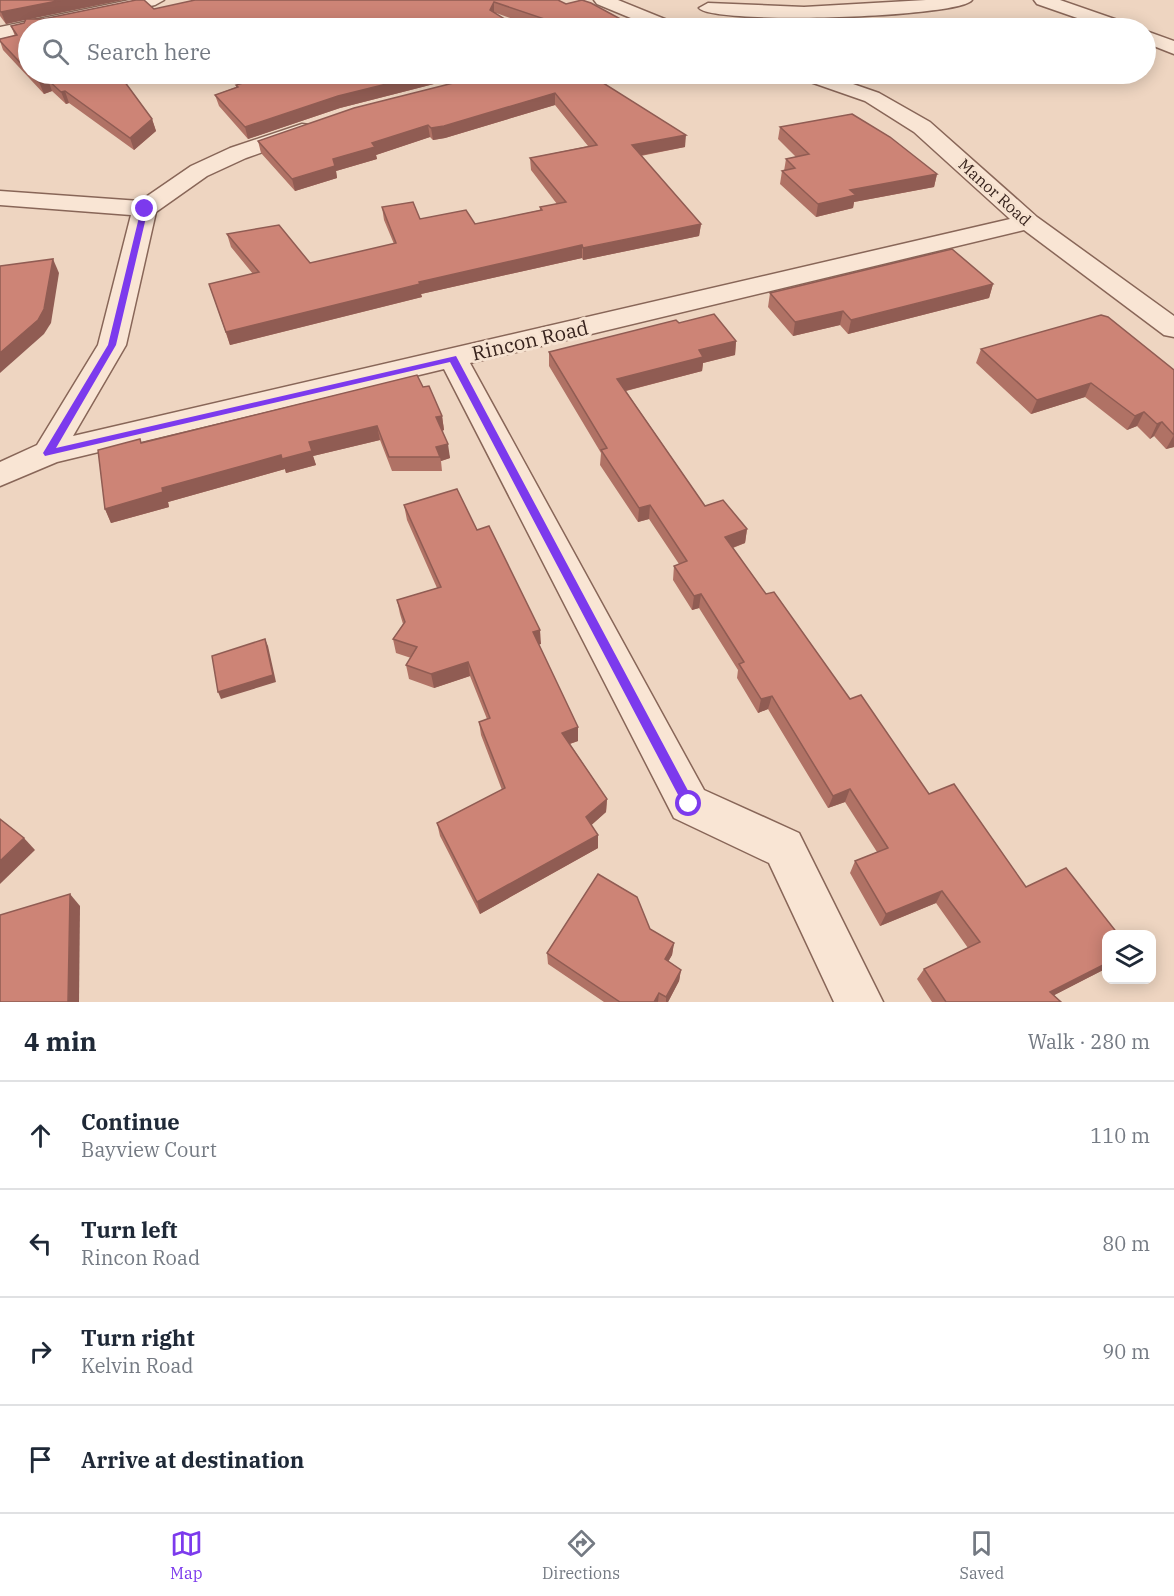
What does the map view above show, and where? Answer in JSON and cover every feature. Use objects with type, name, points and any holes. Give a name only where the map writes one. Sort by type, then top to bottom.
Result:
[{"type":"street","points":[[70,18],[155,0]]},
{"type":"street","points":[[603,0],[681,18]]},
{"type":"street","points":[[697,18],[759,13],[887,9],[963,0]]},
{"type":"street","points":[[1043,0],[1094,18]]},
{"type":"street","points":[[0,33],[18,29]]},
{"type":"street","points":[[1156,41],[1174,48]]},
{"type":"street","name":"Manor Road","points":[[835,84],[872,97],[922,127],[1028,222],[1174,329]]},
{"type":"street","points":[[0,198],[145,209],[199,171],[238,153],[325,123]]},
{"type":"street","points":[[48,453],[112,345],[145,209]]},
{"type":"street","name":"Rincon Road","points":[[0,475],[48,453],[1028,222]]},
{"type":"street","points":[[453,358],[689,804],[784,848],[859,1002]]},
{"type":"building","points":[[0,0],[62,0],[1,12]]},
{"type":"building","points":[[136,0],[144,0],[154,9],[195,0],[558,0],[566,4],[582,0],[619,18],[541,18],[494,2],[490,10],[503,18],[48,18]]},
{"type":"building","points":[[18,24],[18,60],[0,41],[0,39],[17,35],[11,26]]},
{"type":"building","points":[[52,84],[126,84],[152,119],[130,138],[65,91],[61,92]]},
{"type":"building","points":[[387,84],[338,96],[245,127],[215,95],[238,87],[236,85]]},
{"type":"building","points":[[449,84],[605,84],[686,135],[632,145],[701,224],[583,248],[582,245],[419,282],[420,284],[226,332],[209,284],[259,272],[227,234],[279,225],[310,263],[396,243],[382,207],[413,202],[420,219],[466,210],[475,224],[542,210],[540,207],[566,202],[530,158],[597,145],[555,93],[444,126],[431,128],[428,125],[372,143],[375,147],[333,159],[335,166],[292,179],[258,141],[354,108]]},
{"type":"building","points":[[852,114],[890,137],[937,174],[850,190],[856,195],[818,204],[782,171],[795,168],[786,159],[809,154],[780,127]]},
{"type":"building","points":[[952,249],[993,284],[851,320],[843,311],[795,322],[770,293]]},
{"type":"building","points":[[53,259],[44,309],[38,320],[0,353],[0,266]]},
{"type":"building","points":[[714,314],[736,341],[699,350],[703,357],[617,379],[705,506],[723,500],[747,529],[725,537],[766,594],[774,592],[850,699],[861,695],[929,794],[954,784],[1026,887],[1066,868],[1115,930],[1102,930],[1102,966],[1050,992],[1061,1002],[946,1002],[924,969],[980,942],[942,891],[886,914],[855,861],[888,848],[850,789],[833,796],[772,696],[761,699],[739,664],[744,662],[701,594],[694,596],[674,566],[687,561],[650,505],[639,508],[601,450],[607,448],[549,352],[676,320],[679,323]]},
{"type":"building","points":[[1101,315],[1108,317],[1174,370],[1174,435],[1162,422],[1157,424],[1144,412],[1135,416],[1091,383],[1037,400],[981,349]]},
{"type":"building","points":[[417,375],[423,387],[429,386],[442,416],[436,417],[448,444],[436,447],[440,457],[389,457],[377,426],[309,442],[312,451],[282,459],[281,455],[162,488],[163,492],[105,509],[98,450],[140,439],[141,443]]},
{"type":"building","points":[[457,489],[477,530],[489,526],[540,630],[533,632],[578,727],[562,733],[607,799],[586,817],[598,835],[477,902],[437,823],[505,788],[479,722],[490,718],[468,662],[431,674],[406,665],[417,647],[393,639],[405,622],[397,600],[441,587],[404,505]]},
{"type":"building","points":[[265,639],[273,675],[218,692],[212,656]]},
{"type":"building","points":[[0,819],[24,838],[0,861]]},
{"type":"building","points":[[598,874],[637,897],[650,929],[674,943],[665,959],[681,970],[666,997],[659,993],[654,1002],[620,1002],[547,953]]},
{"type":"building","points":[[70,894],[68,1002],[0,1002],[0,915]]},
{"type":"route","points":[[145,209],[112,345],[48,453],[453,358],[689,804]]}]
